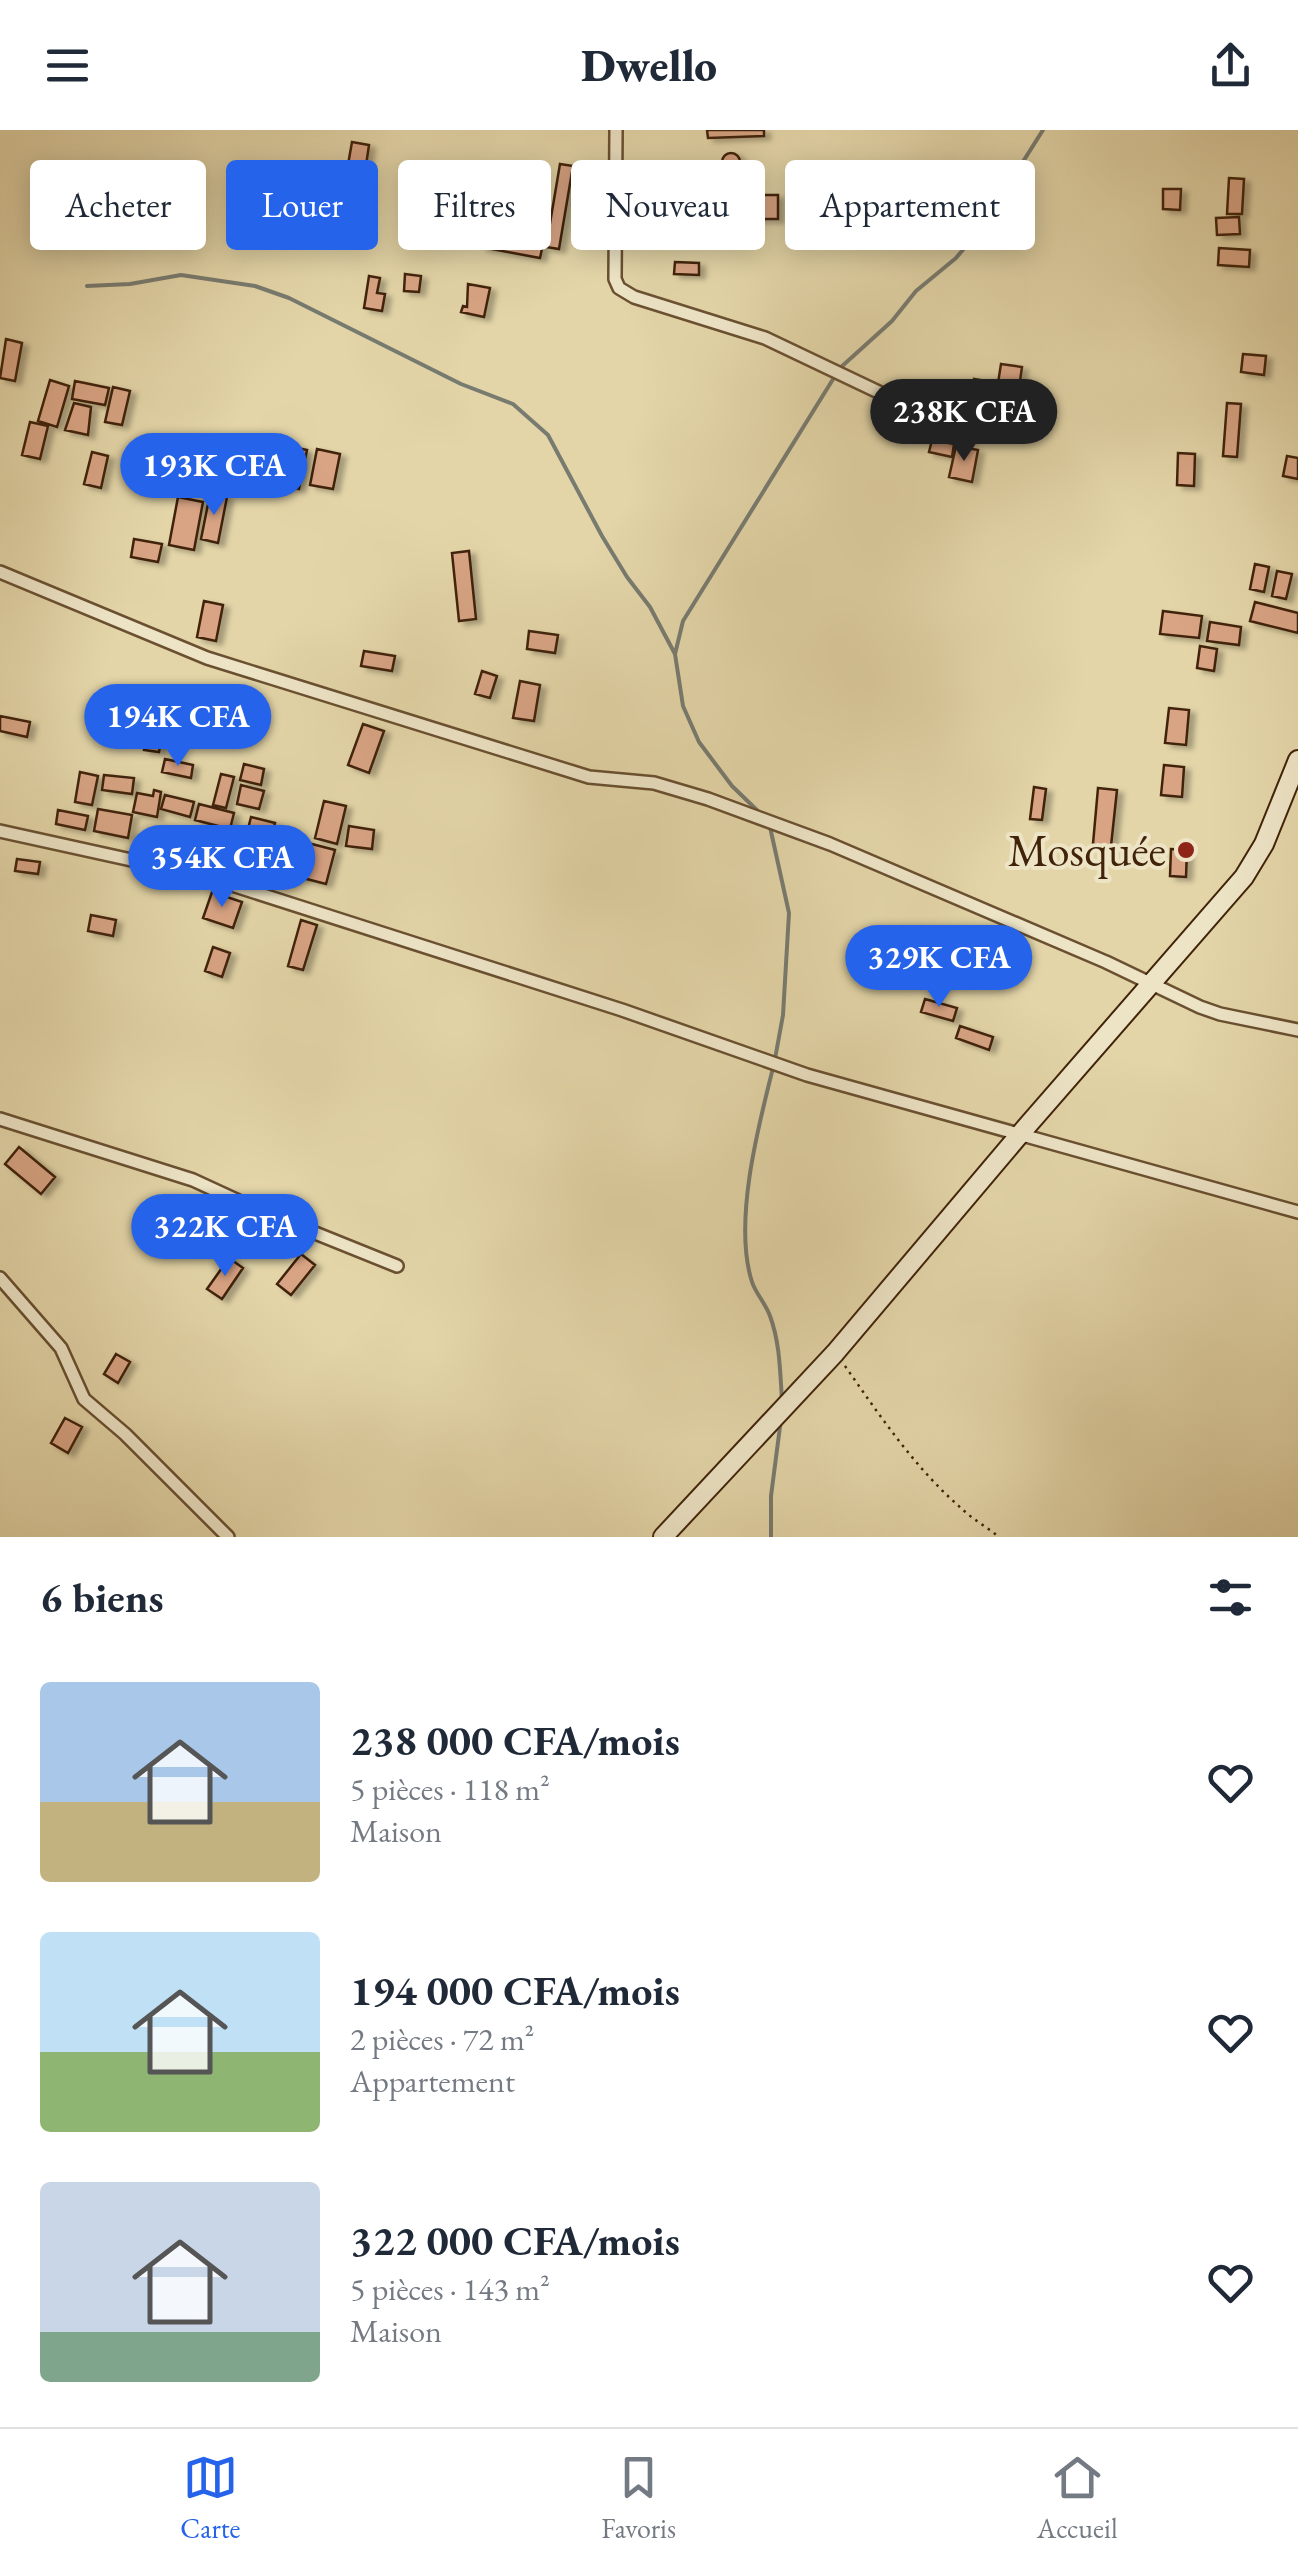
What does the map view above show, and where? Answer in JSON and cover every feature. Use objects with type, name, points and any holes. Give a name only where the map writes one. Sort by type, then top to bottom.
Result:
[{"type":"street","points":[[616,130],[614,280],[619,288],[634,297],[765,338],[931,417]]},
{"type":"street","points":[[0,572],[207,658],[589,777],[654,783],[708,798],[946,892],[1220,1014],[1298,1030]]},
{"type":"street","points":[[662,1537],[835,1353],[1244,877],[1264,844],[1298,760]]},
{"type":"street","points":[[0,831],[204,876],[622,1010],[806,1075],[1298,1212]]},
{"type":"street","points":[[0,1118],[192,1180],[397,1266]]},
{"type":"street","points":[[0,1278],[61,1348],[84,1399],[125,1434],[228,1537]]},
{"type":"path","points":[[835,1353],[925,1472],[962,1510],[999,1537]]},
{"type":"building","points":[[707,130],[764,130],[764,136],[708,138]]},
{"type":"building","points":[[352,142],[369,145],[367,160],[349,160]]},
{"type":"building","points":[[731,153],[739,160],[723,160]]},
{"type":"building","points":[[560,164],[571,166],[559,249],[551,248],[551,217]]},
{"type":"building","points":[[1229,178],[1244,179],[1242,214],[1227,214]]},
{"type":"building","points":[[1163,189],[1181,189],[1180,210],[1163,209]]},
{"type":"building","points":[[765,195],[778,195],[778,219],[765,219]]},
{"type":"building","points":[[1239,217],[1240,234],[1217,235],[1216,218]]},
{"type":"building","points":[[1219,248],[1250,250],[1249,267],[1218,265]]},
{"type":"building","points":[[497,250],[542,250],[540,258]]},
{"type":"building","points":[[675,262],[699,263],[699,275],[674,274]]},
{"type":"building","points":[[405,274],[421,276],[419,292],[404,291]]},
{"type":"building","points":[[369,276],[380,278],[377,293],[385,294],[382,311],[364,308]]},
{"type":"building","points":[[468,284],[490,288],[484,317],[461,312],[463,306],[467,307]]},
{"type":"building","points":[[6,339],[22,343],[15,381],[0,378]]},
{"type":"building","points":[[1243,354],[1266,356],[1264,375],[1241,372]]},
{"type":"building","points":[[1001,364],[1022,367],[1017,401],[972,393],[974,379],[998,383]]},
{"type":"building","points":[[50,380],[69,386],[57,427],[38,421]]},
{"type":"building","points":[[75,381],[109,388],[105,405],[72,399]]},
{"type":"building","points":[[113,387],[130,391],[122,425],[105,422]]},
{"type":"building","points":[[74,403],[91,407],[88,435],[65,430]]},
{"type":"building","points":[[1227,403],[1241,404],[1237,457],[1223,456]]},
{"type":"building","points":[[30,422],[48,426],[40,459],[22,455]]},
{"type":"building","points":[[932,440],[954,444],[952,457],[929,452]]},
{"type":"building","points":[[288,446],[307,450],[299,489],[281,485]]},
{"type":"building","points":[[956,446],[978,450],[972,482],[949,477]]},
{"type":"building","points":[[317,449],[340,454],[333,489],[310,485]]},
{"type":"building","points":[[92,452],[108,456],[101,488],[84,484]]},
{"type":"building","points":[[1178,453],[1195,454],[1194,486],[1177,485]]},
{"type":"building","points":[[1287,456],[1298,458],[1298,479],[1283,476]]},
{"type":"building","points":[[210,494],[227,497],[218,543],[201,539]]},
{"type":"building","points":[[178,497],[203,502],[194,550],[169,545]]},
{"type":"building","points":[[134,539],[162,544],[158,562],[131,557]]},
{"type":"building","points":[[469,551],[476,619],[459,621],[452,553]]},
{"type":"building","points":[[1255,564],[1269,567],[1264,592],[1250,589]]},
{"type":"building","points":[[1277,571],[1292,574],[1286,599],[1272,596]]},
{"type":"building","points":[[204,601],[223,605],[216,641],[197,637]]},
{"type":"building","points":[[1255,602],[1298,613],[1298,633],[1250,621]]},
{"type":"building","points":[[1163,611],[1202,616],[1199,638],[1160,634]]},
{"type":"building","points":[[1210,622],[1241,627],[1239,645],[1207,641]]},
{"type":"building","points":[[529,631],[558,635],[555,653],[527,649]]},
{"type":"building","points":[[1200,646],[1217,649],[1214,671],[1197,668]]},
{"type":"building","points":[[364,651],[395,656],[392,671],[361,666]]},
{"type":"building","points":[[482,671],[497,676],[490,698],[475,694]]},
{"type":"building","points":[[520,681],[540,685],[534,721],[513,718]]},
{"type":"building","points":[[1169,708],[1189,710],[1186,745],[1165,743]]},
{"type":"building","points":[[0,716],[30,722],[27,737],[0,731]]},
{"type":"building","points":[[150,716],[165,719],[159,752],[144,750]]},
{"type":"building","points":[[363,724],[384,731],[369,773],[348,765]]},
{"type":"building","points":[[165,759],[193,765],[191,778],[162,772]]},
{"type":"building","points":[[244,764],[264,769],[261,785],[240,780]]},
{"type":"building","points":[[1164,765],[1184,767],[1182,797],[1161,795]]},
{"type":"building","points":[[80,772],[98,776],[92,805],[75,802]]},
{"type":"building","points":[[221,774],[234,777],[226,808],[213,805]]},
{"type":"building","points":[[104,775],[134,778],[132,794],[102,790]]},
{"type":"building","points":[[241,785],[264,791],[259,809],[237,804]]},
{"type":"building","points":[[1034,787],[1046,789],[1042,820],[1030,819]]},
{"type":"building","points":[[1098,788],[1117,790],[1111,846],[1093,844]]},
{"type":"building","points":[[154,790],[161,792],[157,817],[133,812],[137,793],[153,796]]},
{"type":"building","points":[[165,795],[194,802],[190,817],[161,809]]},
{"type":"building","points":[[324,801],[346,806],[337,844],[315,838]]},
{"type":"building","points":[[199,804],[234,813],[230,829],[195,820]]},
{"type":"building","points":[[98,809],[132,815],[128,838],[94,831]]},
{"type":"building","points":[[58,810],[88,816],[85,830],[56,824]]},
{"type":"building","points":[[251,817],[275,823],[264,867],[240,861]]},
{"type":"building","points":[[349,826],[374,830],[372,849],[346,846]]},
{"type":"building","points":[[308,843],[335,850],[326,884],[299,877]]},
{"type":"building","points":[[1171,849],[1187,850],[1186,877],[1170,876]]},
{"type":"building","points":[[17,859],[40,862],[38,874],[15,871]]},
{"type":"building","points":[[212,892],[242,902],[233,928],[203,918]]},
{"type":"building","points":[[91,915],[116,920],[113,936],[88,931]]},
{"type":"building","points":[[301,920],[317,925],[303,970],[288,966]]},
{"type":"building","points":[[213,947],[230,953],[222,977],[205,971]]},
{"type":"building","points":[[867,952],[918,957],[916,981],[864,975]]},
{"type":"building","points":[[925,999],[957,1008],[953,1021],[921,1012]]},
{"type":"building","points":[[960,1026],[993,1037],[989,1050],[956,1038]]},
{"type":"building","points":[[19,1147],[55,1177],[41,1194],[5,1164]]},
{"type":"building","points":[[301,1254],[315,1265],[291,1295],[277,1284]]},
{"type":"building","points":[[229,1258],[243,1268],[222,1299],[207,1289]]},
{"type":"building","points":[[116,1354],[130,1362],[118,1383],[104,1374]]},
{"type":"building","points":[[65,1418],[82,1427],[68,1453],[51,1443]]},
{"type":"waterway","points":[[840,368],[892,321],[916,291],[956,258],[981,228],[1043,130]]},
{"type":"waterway","points":[[87,286],[130,284],[181,275],[255,286],[289,298],[461,384],[513,404],[548,435],[602,536],[650,607],[675,654]]},
{"type":"waterway","points":[[762,815],[732,786],[699,742],[683,706],[675,654],[683,621],[835,376]]},
{"type":"waterway","points":[[770,827],[789,913],[783,1015],[775,1059]]},
{"type":"waterway","points":[[773,1068],[750,1175],[745,1232],[752,1282],[776,1336],[782,1400]]},
{"type":"waterway","points":[[771,1537],[771,1496],[781,1419]]},
{"type":"place","name":"Mosquée","points":[[1186,850]]}]
